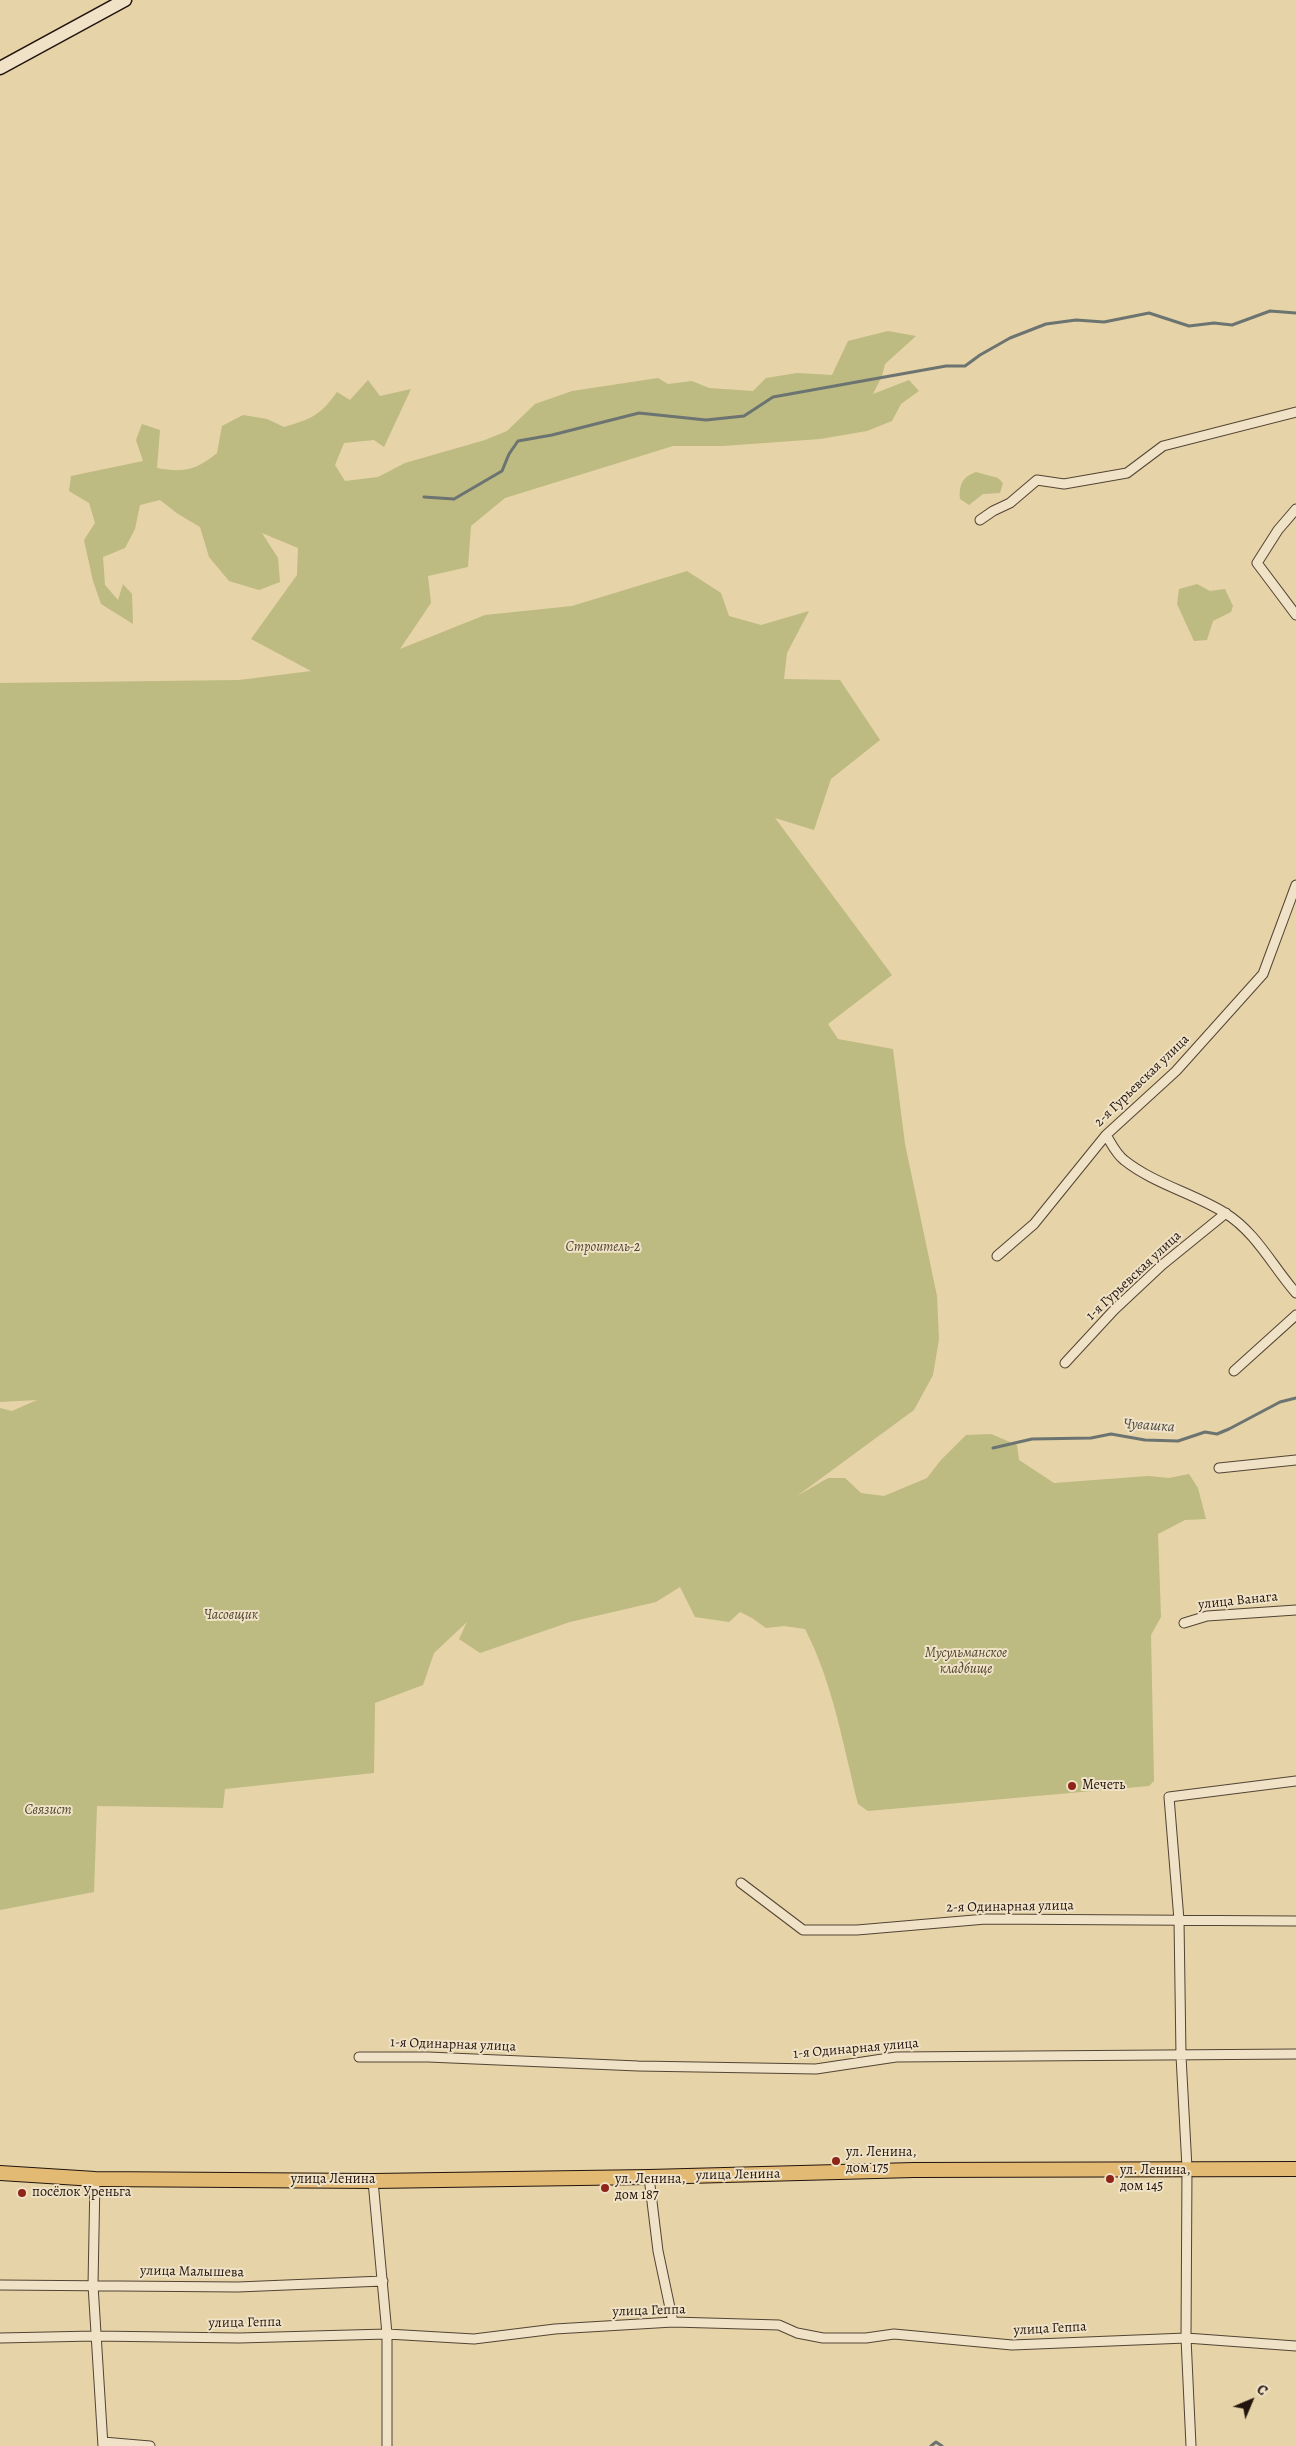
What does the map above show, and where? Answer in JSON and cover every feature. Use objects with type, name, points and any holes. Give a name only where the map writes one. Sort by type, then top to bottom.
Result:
[{"type":"main road","points":[[0,68],[125,0]]},
{"type":"main road","name":"улица Ленина","points":[[0,2173],[95,2179],[373,2180],[649,2177],[914,2170],[1296,2169]]},
{"type":"street","points":[[980,520],[1010,503],[1037,480],[1064,484],[1127,473],[1163,446],[1296,412]]},
{"type":"street","points":[[1296,509],[1278,530],[1257,563],[1296,615]]},
{"type":"street","name":"2-я Гурьевская улица","points":[[997,1256],[1034,1224],[1106,1135],[1176,1071],[1263,974],[1296,885]]},
{"type":"street","points":[[1106,1135],[1122,1159],[1147,1175],[1226,1213],[1248,1232],[1279,1274],[1296,1293]]},
{"type":"street","name":"1-я Гурьевская улица","points":[[1065,1363],[1114,1310],[1148,1278],[1226,1213]]},
{"type":"street","points":[[1234,1371],[1296,1315]]},
{"type":"street","points":[[1219,1468],[1296,1460]]},
{"type":"street","name":"улица Ванага","points":[[1184,1623],[1207,1616],[1296,1610]]},
{"type":"street","points":[[1191,2446],[1186,2338],[1187,2168],[1181,2056],[1179,1920],[1170,1798],[1296,1781]]},
{"type":"street","name":"2-я Одинарная улица","points":[[741,1884],[803,1930],[857,1930],[986,1919],[1296,1921]]},
{"type":"street","name":"1-я Одинарная улица","points":[[359,2057],[428,2057],[638,2066],[816,2068],[896,2057],[1296,2054]]},
{"type":"street","points":[[649,2177],[658,2251],[673,2322]]},
{"type":"street","points":[[95,2179],[93,2285],[103,2444],[150,2446]]},
{"type":"street","points":[[373,2180],[387,2334],[388,2446]]},
{"type":"street","name":"улица Малышева","points":[[0,2285],[238,2287],[383,2281]]},
{"type":"street","name":"улица Геппа","points":[[0,2338],[95,2336],[239,2338],[387,2334],[474,2339],[555,2328],[673,2322],[779,2325],[797,2333],[823,2338],[866,2338],[894,2334],[1012,2345],[1186,2338],[1296,2346]]},
{"type":"green space","points":[[888,331],[916,336],[885,364],[882,376],[873,394],[909,380],[919,391],[901,404],[892,421],[867,431],[820,439],[723,446],[673,446],[505,498],[471,526],[468,567],[428,576],[431,603],[400,649],[485,615],[572,606],[687,571],[721,593],[729,616],[761,625],[809,611],[787,653],[784,679],[840,680],[880,740],[831,779],[814,830],[775,818],[892,975],[828,1024],[838,1039],[893,1049],[905,1144],[937,1296],[939,1339],[933,1375],[914,1410],[797,1496],[828,1478],[845,1478],[861,1493],[884,1496],[927,1478],[941,1460],[966,1435],[991,1434],[1017,1445],[1019,1460],[1054,1483],[1148,1476],[1169,1478],[1189,1474],[1198,1488],[1206,1519],[1185,1520],[1158,1534],[1161,1617],[1151,1635],[1154,1781],[1149,1786],[868,1811],[858,1804],[830,1693],[815,1650],[805,1629],[784,1626],[766,1628],[740,1612],[729,1622],[695,1617],[680,1587],[656,1602],[570,1622],[480,1653],[459,1639],[467,1622],[434,1653],[423,1685],[375,1703],[374,1773],[225,1789],[223,1808],[97,1806],[94,1892],[0,1910],[0,1408],[12,1411],[37,1400],[0,1402],[0,683],[239,680],[311,671],[251,639],[297,575],[298,548],[262,533],[278,558],[280,582],[259,590],[229,581],[209,557],[200,527],[178,514],[160,500],[140,505],[135,529],[125,548],[103,557],[105,585],[118,600],[123,584],[132,594],[133,624],[101,604],[93,581],[84,540],[95,523],[89,503],[69,491],[71,476],[143,461],[136,440],[142,424],[160,430],[157,468],[182,470],[196,467],[217,453],[222,426],[243,415],[267,419],[284,427],[314,416],[320,412],[337,392],[350,400],[368,380],[380,396],[411,389],[384,447],[374,440],[344,443],[335,465],[345,481],[378,477],[405,463],[485,440],[507,431],[535,404],[572,391],[658,378],[668,384],[692,381],[709,388],[753,391],[766,378],[797,373],[832,375],[848,341]]},
{"type":"green space","points":[[976,472],[998,478],[1003,483],[1000,493],[983,494],[969,505],[960,499],[960,490],[962,482],[967,476]]},
{"type":"green space","points":[[1197,584],[1210,591],[1225,589],[1233,606],[1231,612],[1213,621],[1207,640],[1194,641],[1177,604],[1179,589]]},
{"type":"waterway","points":[[424,497],[454,499],[502,471],[509,454],[518,441],[552,435],[639,413],[706,420],[744,416],[773,397],[946,366],[965,366],[1010,338],[1046,324],[1076,320],[1104,322],[1149,313],[1189,326],[1214,323],[1232,325],[1270,311],[1296,313]]},
{"type":"waterway","name":"Чувашка","points":[[993,1448],[1032,1439],[1091,1438],[1111,1434],[1145,1440],[1178,1441],[1205,1432],[1217,1434],[1280,1402],[1296,1398]]},
{"type":"waterway","points":[[931,2446],[936,2442],[942,2446]]},
{"type":"place","name":"Мечеть","points":[[1072,1786]]},
{"type":"place","name":"ул. Ленина, дом 175","points":[[836,2161]]},
{"type":"place","name":"ул. Ленина, дом 145","points":[[1110,2179]]},
{"type":"place","name":"ул. Ленина, дом 187","points":[[605,2188]]},
{"type":"place","name":"посёлок Уреньга","points":[[22,2193]]},
{"type":"park label","name":"Строитель-2","points":[[603,1248]]},
{"type":"park label","name":"Часовщик","points":[[231,1616]]},
{"type":"park label","name":"Мусульманское кладбище","points":[[966,1662]]},
{"type":"park label","name":"Связист","points":[[48,1811]]}]
